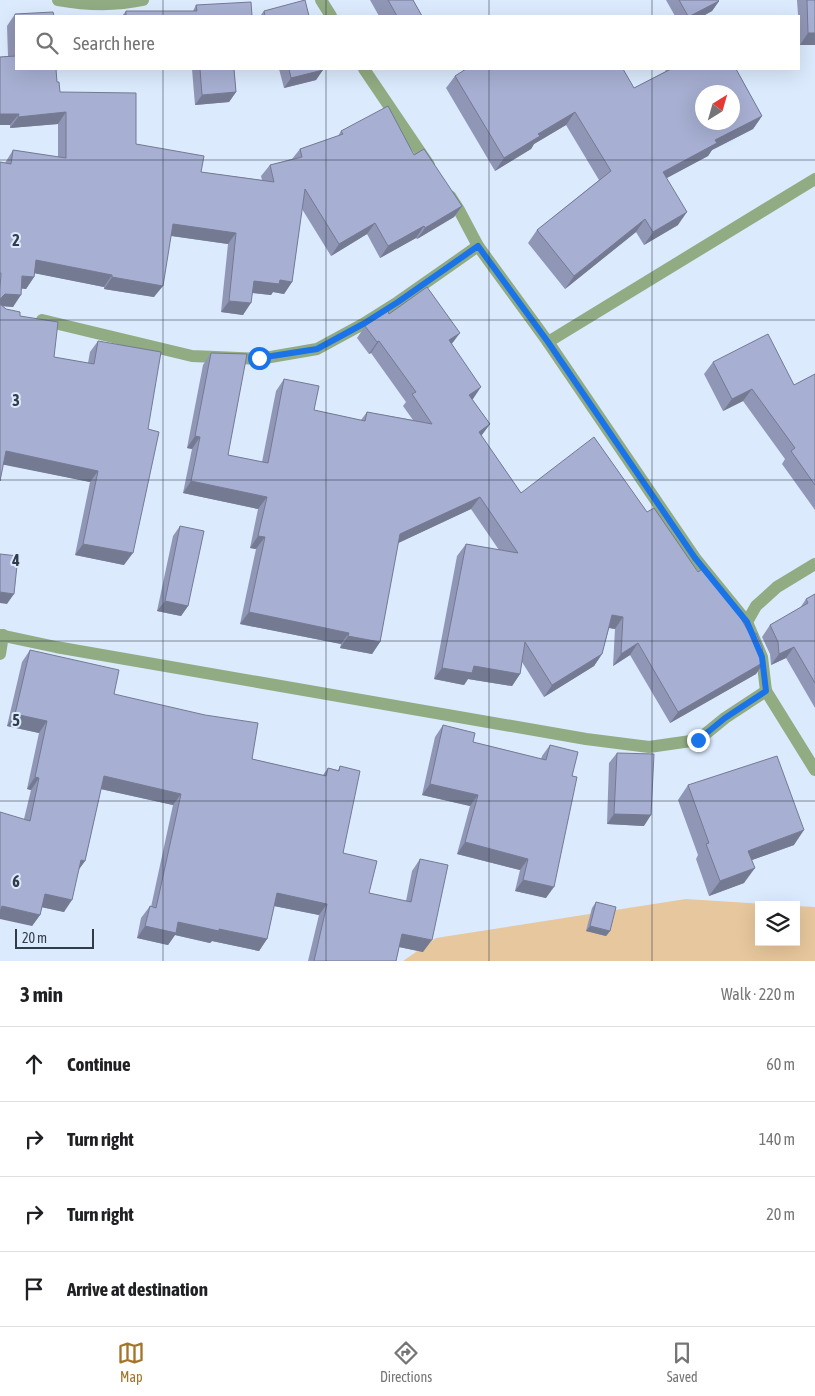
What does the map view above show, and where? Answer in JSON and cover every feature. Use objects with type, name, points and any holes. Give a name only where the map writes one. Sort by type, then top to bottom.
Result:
[{"type":"street","points":[[58,0],[122,4],[143,0]]},
{"type":"street","points":[[321,0],[330,15]]},
{"type":"street","points":[[365,70],[458,210],[478,246],[548,342],[695,558],[747,622],[762,657],[766,691],[815,770]]},
{"type":"street","points":[[548,342],[815,179]]},
{"type":"street","points":[[28,318],[192,356],[259,358],[317,349],[398,302],[478,246]]},
{"type":"street","points":[[747,622],[756,606],[777,587],[815,564]]},
{"type":"street","points":[[0,654],[2,635],[66,648],[586,739],[649,747],[698,740],[725,718],[766,691]]},
{"type":"shaded area","points":[[686,899],[755,903],[755,946],[800,946],[800,906],[815,907],[815,961],[403,961],[436,938]]},
{"type":"building","points":[[305,0],[309,15],[265,15],[264,11]]},
{"type":"building","points":[[388,0],[413,0],[421,15],[396,15]]},
{"type":"building","points":[[679,0],[719,1],[692,15],[687,15]]},
{"type":"building","points":[[807,0],[815,0],[815,33],[808,33]]},
{"type":"building","points":[[251,2],[252,15],[126,15],[126,11],[197,11],[196,5]]},
{"type":"building","points":[[53,12],[54,15],[15,15]]},
{"type":"building","points":[[15,56],[15,70],[56,70],[60,92],[136,93],[136,144],[204,156],[201,172],[274,182],[270,165],[302,157],[300,149],[343,134],[341,131],[388,106],[414,155],[424,149],[462,206],[425,228],[424,226],[388,246],[375,223],[339,244],[305,189],[292,282],[280,280],[279,284],[254,281],[251,303],[229,301],[236,233],[173,224],[163,286],[36,260],[34,277],[22,276],[21,295],[5,294],[0,299],[0,162],[11,164],[13,150],[66,158],[66,112],[18,117],[19,114],[0,114],[0,57]]},
{"type":"building","points":[[200,70],[234,70],[236,92],[202,95]]},
{"type":"building","points":[[289,70],[323,70],[291,78]]},
{"type":"building","points":[[464,70],[624,70],[634,88],[669,70],[737,70],[762,116],[740,127],[740,85],[695,85],[695,130],[735,130],[715,140],[717,143],[663,172],[687,212],[653,232],[645,219],[574,276],[537,230],[611,171],[575,112],[538,134],[540,136],[504,158],[455,76]]},
{"type":"building","points":[[427,287],[460,333],[449,340],[481,387],[469,395],[490,424],[479,432],[521,493],[594,437],[647,512],[654,508],[698,572],[705,567],[729,602],[731,601],[751,636],[756,633],[762,647],[764,662],[678,712],[638,643],[621,654],[623,617],[612,615],[602,654],[552,685],[525,642],[520,674],[474,666],[472,673],[442,668],[466,544],[518,553],[480,497],[400,534],[380,642],[348,636],[349,633],[249,612],[265,537],[258,536],[267,497],[191,481],[200,437],[195,436],[211,353],[247,354],[228,455],[268,463],[284,379],[319,386],[314,410],[365,421],[367,412],[432,424],[412,394],[416,392],[379,341],[377,342],[365,326],[388,311],[389,314]]},
{"type":"building","points":[[0,304],[6,309],[20,312],[20,316],[58,322],[54,357],[94,364],[98,341],[161,352],[148,429],[159,432],[133,553],[83,544],[98,471],[6,451],[0,481]]},
{"type":"building","points":[[768,334],[794,385],[815,374],[815,485],[791,451],[795,448],[752,389],[732,399],[713,362]]},
{"type":"building","points":[[180,526],[204,531],[188,606],[165,601]]},
{"type":"building","points":[[0,554],[18,556],[14,594],[0,592]]},
{"type":"building","points":[[815,594],[815,683],[794,647],[779,654],[778,642],[770,625],[808,603],[806,599]]},
{"type":"building","points":[[30,650],[119,670],[114,694],[205,715],[258,723],[252,759],[326,776],[328,768],[339,771],[340,766],[360,771],[343,853],[377,861],[369,893],[411,902],[420,859],[448,865],[432,940],[402,934],[396,961],[314,961],[327,904],[277,893],[267,939],[178,922],[176,933],[145,926],[150,906],[156,908],[181,794],[104,776],[85,861],[81,860],[72,900],[45,894],[40,915],[2,906],[0,912],[0,812],[30,821],[39,778],[35,777],[47,721],[15,714]]},
{"type":"building","points":[[443,725],[475,733],[473,742],[546,760],[550,745],[578,752],[572,776],[577,777],[554,887],[523,880],[528,859],[465,842],[478,795],[430,784]]},
{"type":"building","points":[[617,753],[654,754],[651,815],[614,814]]},
{"type":"building","points":[[777,756],[804,830],[748,851],[755,868],[720,881],[706,844],[709,843],[688,785]]},
{"type":"building","points":[[596,902],[616,907],[610,931],[590,926]]},
{"type":"route","points":[[259,358],[317,349],[398,302],[478,246],[548,342],[695,558],[747,622],[762,657],[766,691],[725,718],[698,740]]}]
